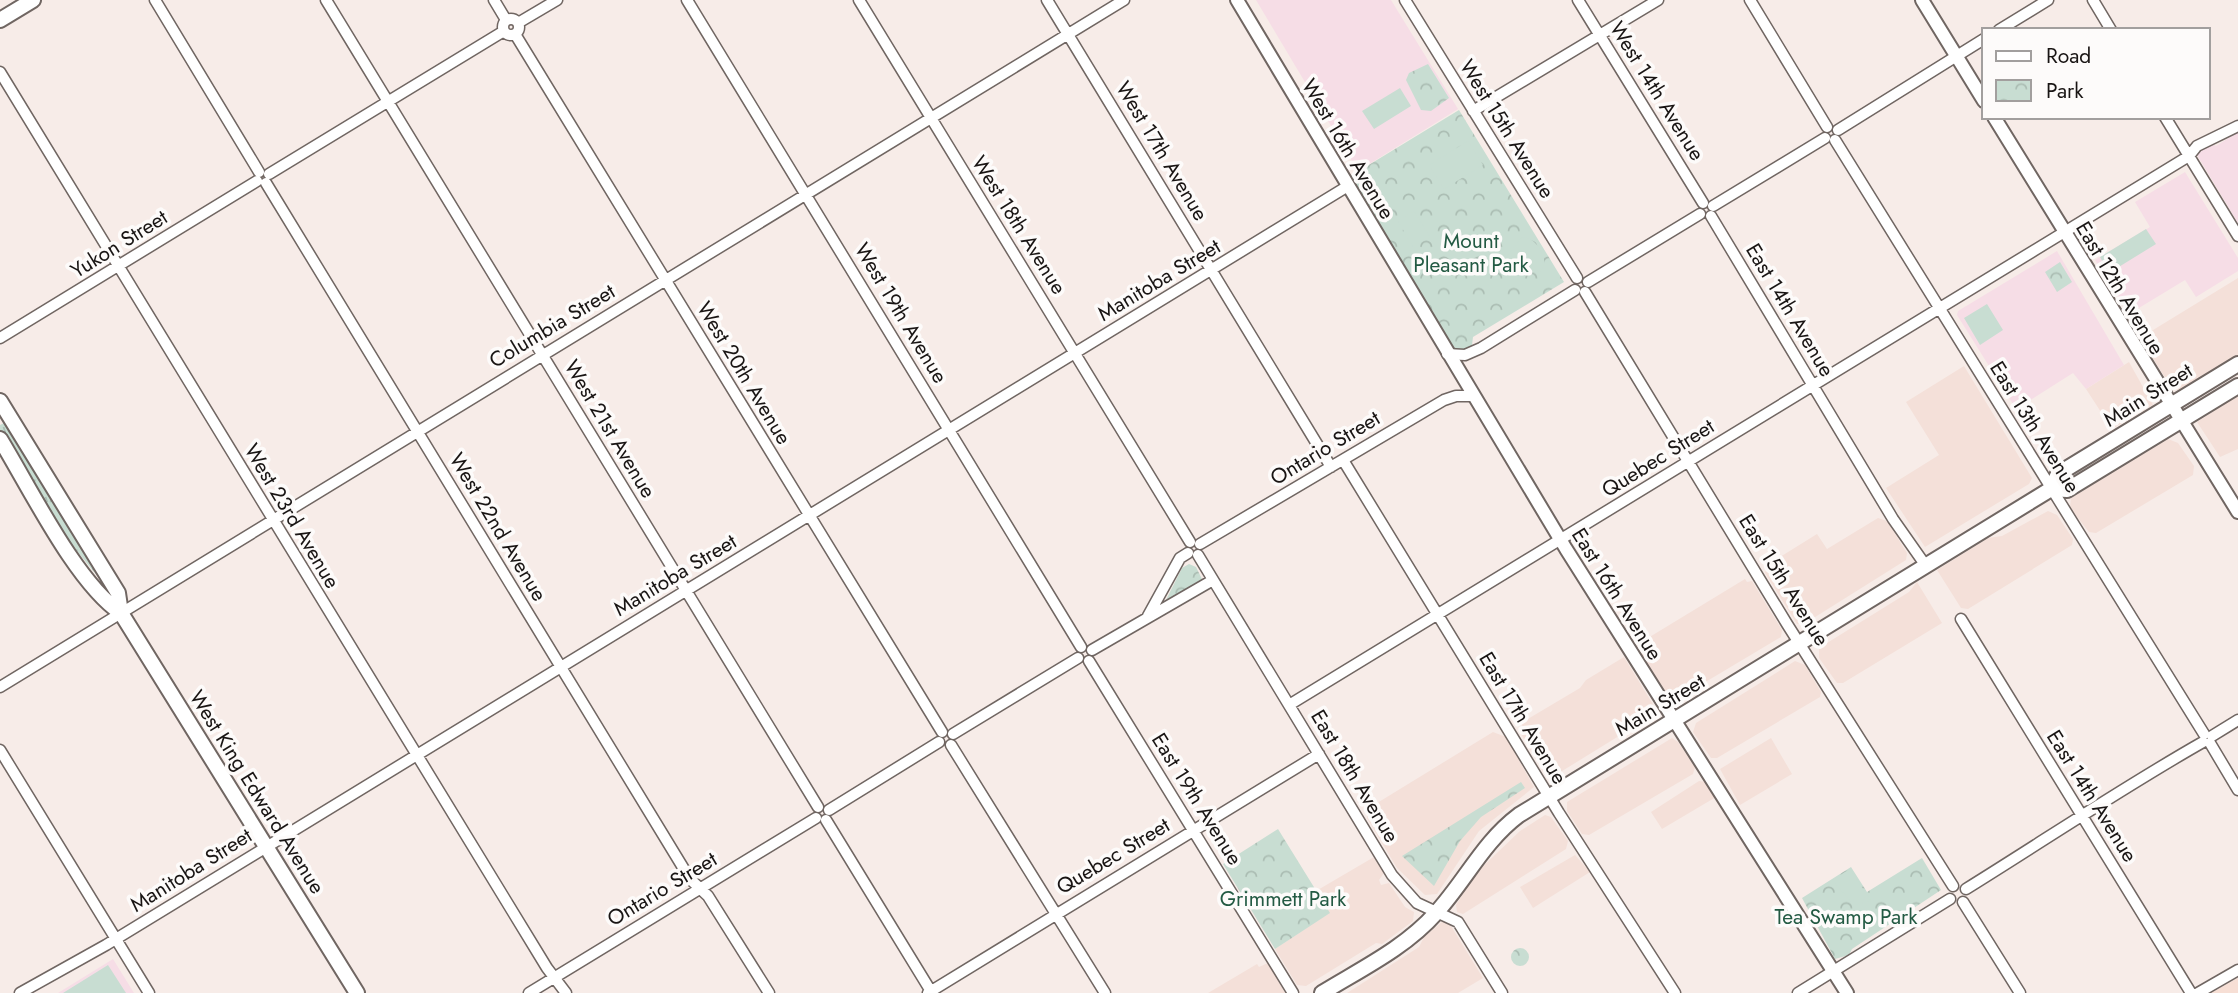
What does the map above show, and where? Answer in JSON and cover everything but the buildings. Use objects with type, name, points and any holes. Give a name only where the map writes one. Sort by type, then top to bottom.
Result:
[{"type":"main road","points":[[0,20],[33,0]]},
{"type":"main road","name":"Main Street","points":[[1326,992],[1403,943],[1437,912],[1495,836],[1549,796],[2051,489],[2058,474],[2238,364]]},
{"type":"main road","name":"Main Street","points":[[2051,489],[2067,490],[2238,386]]},
{"type":"main road","name":"West King Edward Avenue","points":[[0,401],[4,417],[118,593],[121,613],[357,993]]},
{"type":"main road","name":"West King Edward Avenue","points":[[0,439],[69,552],[104,602],[121,613]]},
{"type":"street","name":"West 22nd Avenue","points":[[155,0],[690,878],[710,899],[769,993]]},
{"type":"street","name":"West 21st Avenue","points":[[326,0],[930,992]]},
{"type":"street","name":"West 20th Avenue","points":[[494,0],[508,29],[1105,993]]},
{"type":"street","points":[[508,29],[511,19],[518,23],[556,0]]},
{"type":"street","name":"West 19th Avenue","points":[[687,0],[950,430],[1083,655]]},
{"type":"street","name":"West 18th Avenue","points":[[859,0],[1194,549]]},
{"type":"street","name":"West 17th Avenue","points":[[1047,0],[1331,467]]},
{"type":"street","name":"Columbia Street","points":[[0,687],[1124,0]]},
{"type":"street","name":"West 16th Avenue","points":[[1237,0],[1447,354]]},
{"type":"street","name":"West 15th Avenue","points":[[1405,0],[1583,288]]},
{"type":"street","name":"West 14th Avenue","points":[[1578,0],[1707,210]]},
{"type":"street","points":[[1473,111],[1658,0]]},
{"type":"street","name":"East 13th Avenue","points":[[1750,0],[2238,790]]},
{"type":"street","points":[[1922,0],[1982,98]]},
{"type":"street","points":[[2002,28],[2048,0]]},
{"type":"street","points":[[2093,0],[2110,28]]},
{"type":"street","name":"Yukon Street","points":[[0,338],[508,29]]},
{"type":"street","points":[[1447,354],[1465,355],[1481,348],[1583,288],[1982,40]]},
{"type":"street","name":"West 23rd Avenue","points":[[0,72],[415,756],[566,993]]},
{"type":"street","name":"East 12th Avenue","points":[[1995,119],[2170,406],[2238,512]]},
{"type":"street","points":[[2166,119],[2238,236]]},
{"type":"street","points":[[2064,233],[2189,156],[2197,146],[2238,126]]},
{"type":"street","name":"Manitoba Street","points":[[20,993],[115,939],[1348,186]]},
{"type":"street","name":"East 14th Avenue","points":[[1707,210],[1910,547],[1926,566]]},
{"type":"street","name":"Quebec Street","points":[[1289,705],[2064,233]]},
{"type":"street","name":"East 15th Avenue","points":[[1583,288],[1953,886]]},
{"type":"street","name":"East 16th Avenue","points":[[1447,354],[1674,721],[1748,833],[1847,993]]},
{"type":"street","name":"Ontario Street","points":[[1148,616],[1180,558],[1444,400],[1456,396],[1472,396]]},
{"type":"street","name":"East 17th Avenue","points":[[1343,460],[1549,796],[1675,993]]},
{"type":"street","name":"East 18th Avenue","points":[[1194,549],[1392,875],[1417,903],[1458,922],[1502,993]]},
{"type":"street","name":"Ontario Street","points":[[529,993],[1083,655],[1213,580]]},
{"type":"street","name":"East 14th Avenue","points":[[1961,619],[2191,993]]},
{"type":"street","name":"East 19th Avenue","points":[[1083,655],[1293,993]]},
{"type":"street","points":[[1966,889],[2083,817],[2143,776],[2238,720]]},
{"type":"street","points":[[0,750],[149,993]]},
{"type":"street","name":"Quebec Street","points":[[930,992],[1319,754]]},
{"type":"street","points":[[1950,899],[1949,893],[1953,886],[1962,885],[1968,894],[1963,902]]},
{"type":"street","points":[[1798,993],[1950,899]]},
{"type":"street","points":[[1950,899],[1963,902]]},
{"type":"street","points":[[1963,902],[2020,993]]},
{"type":"street","points":[[2198,993],[2238,970]]},
{"type":"shaded area","points":[[1256,0],[1391,0],[1458,109],[1358,171]]},
{"type":"shaded area","points":[[2238,132],[2238,223],[2197,155],[2199,150],[2210,143],[2216,146]]},
{"type":"shaded area","points":[[2185,172],[2238,258],[2238,271],[2196,297],[2185,280],[2129,314],[2095,260],[2150,227],[2135,202]]},
{"type":"shaded area","points":[[2057,251],[2124,365],[2086,389],[2073,373],[2016,409],[1957,315],[1958,311]]},
{"type":"shaded area","points":[[2238,278],[2238,355],[2179,390],[2173,390],[2140,338]]},
{"type":"shaded area","points":[[2129,362],[2153,405],[2112,429],[2086,389]]},
{"type":"shaded area","points":[[1964,366],[2032,478],[2029,484],[1925,547],[1886,488],[1939,455],[1906,402]]},
{"type":"shaded area","points":[[2238,395],[2238,449],[2220,457],[2197,422]]},
{"type":"shaded area","points":[[2168,439],[2178,443],[2194,466],[2193,475],[2096,533],[2089,532],[2070,508],[2071,498]]},
{"type":"shaded area","points":[[2048,511],[2057,515],[2073,539],[2072,545],[1968,609],[1961,608],[1937,570],[1988,538],[2002,536]]},
{"type":"shaded area","points":[[1878,518],[1887,521],[1907,553],[1906,560],[1804,624],[1797,624],[1765,573],[1767,565],[1817,534],[1827,549]]},
{"type":"shaded area","points":[[1745,579],[1747,582],[1752,581],[1782,630],[1781,637],[1672,702],[1638,651],[1644,644],[1643,641]]},
{"type":"shaded area","points":[[1917,582],[1942,623],[1843,683],[1837,683],[1819,658],[1819,648],[1909,592]]},
{"type":"shaded area","points":[[1624,657],[1654,706],[1653,715],[1554,776],[1546,777],[1520,732],[1523,727],[1521,723],[1580,688],[1586,680]]},
{"type":"shaded area","points":[[1795,661],[1805,665],[1821,692],[1820,697],[1717,758],[1711,758],[1693,732],[1696,723]]},
{"type":"shaded area","points":[[1493,732],[1506,737],[1534,787],[1479,831],[1437,894],[1425,895],[1397,868],[1367,818],[1369,808]]},
{"type":"shaded area","points":[[1672,738],[1678,742],[1695,767],[1693,774],[1589,835],[1582,834],[1567,811],[1567,802]]},
{"type":"shaded area","points":[[1771,738],[1792,774],[1740,805],[1720,769]]},
{"type":"shaded area","points":[[1699,781],[1706,782],[1716,797],[1662,829],[1651,812]]},
{"type":"shaded area","points":[[1545,815],[1551,817],[1568,841],[1566,849],[1463,914],[1457,912],[1456,905],[1476,873],[1520,831]]},
{"type":"shaded area","points":[[1575,855],[1590,872],[1533,908],[1520,887]]},
{"type":"shaded area","points":[[1374,857],[1384,873],[1379,880],[1381,885],[1389,883],[1405,907],[1414,912],[1413,921],[1382,944],[1376,943],[1306,986],[1297,985],[1275,949],[1329,913],[1316,891]]},
{"type":"shaded area","points":[[1443,921],[1451,926],[1483,978],[1458,993],[1347,993],[1419,947],[1424,937]]},
{"type":"shaded area","points":[[113,959],[134,993],[58,993]]},
{"type":"shaded area","points":[[1268,963],[1285,993],[1208,993],[1257,964],[1259,967]]},
{"type":"shaded area","points":[[2238,978],[2238,993],[2211,993]]},
{"type":"green space","points":[[1428,64],[1449,98],[1431,111],[1421,110],[1406,80],[1409,73]]},
{"type":"green space","points":[[1400,88],[1411,106],[1374,129],[1362,111]]},
{"type":"green space","name":"Mount Pleasant Park","points":[[1459,110],[1564,282],[1473,337],[1472,345],[1462,352],[1453,350],[1349,177]]},
{"type":"green space","points":[[1468,141],[1483,165],[1444,189],[1429,165]]},
{"type":"green space","points":[[1414,211],[1430,237],[1413,247],[1398,221]]},
{"type":"green space","points":[[2146,229],[2156,244],[2109,273],[2100,257]]},
{"type":"green space","points":[[1522,237],[1532,240],[1541,251],[1545,264],[1540,272],[1519,263],[1506,265],[1507,256]]},
{"type":"green space","points":[[2060,262],[2072,282],[2057,292],[2045,272]]},
{"type":"green space","points":[[1987,304],[2003,330],[1980,345],[1964,318]]},
{"type":"green space","points":[[6,422],[111,593],[64,535],[0,430],[0,425]]},
{"type":"green space","points":[[1189,564],[1196,567],[1203,581],[1163,606],[1182,568]]},
{"type":"green space","points":[[1521,782],[1525,788],[1481,817],[1460,841],[1434,886],[1402,856]]},
{"type":"green space","name":"Grimmett Park","points":[[1278,829],[1330,913],[1275,949],[1223,864]]},
{"type":"green space","name":"Tea Swamp Park","points":[[1922,858],[1941,890],[1852,949],[1849,955],[1835,959],[1802,898],[1851,867],[1867,892]]},
{"type":"green space","points":[[1850,869],[1871,901],[1854,905],[1832,880]]},
{"type":"green space","points":[[1310,894],[1320,909],[1304,918],[1295,903]]},
{"type":"green space","points":[[1516,948],[1524,948],[1529,957],[1527,964],[1516,966],[1511,961],[1511,953]]},
{"type":"green space","points":[[108,965],[126,993],[63,993]]}]
